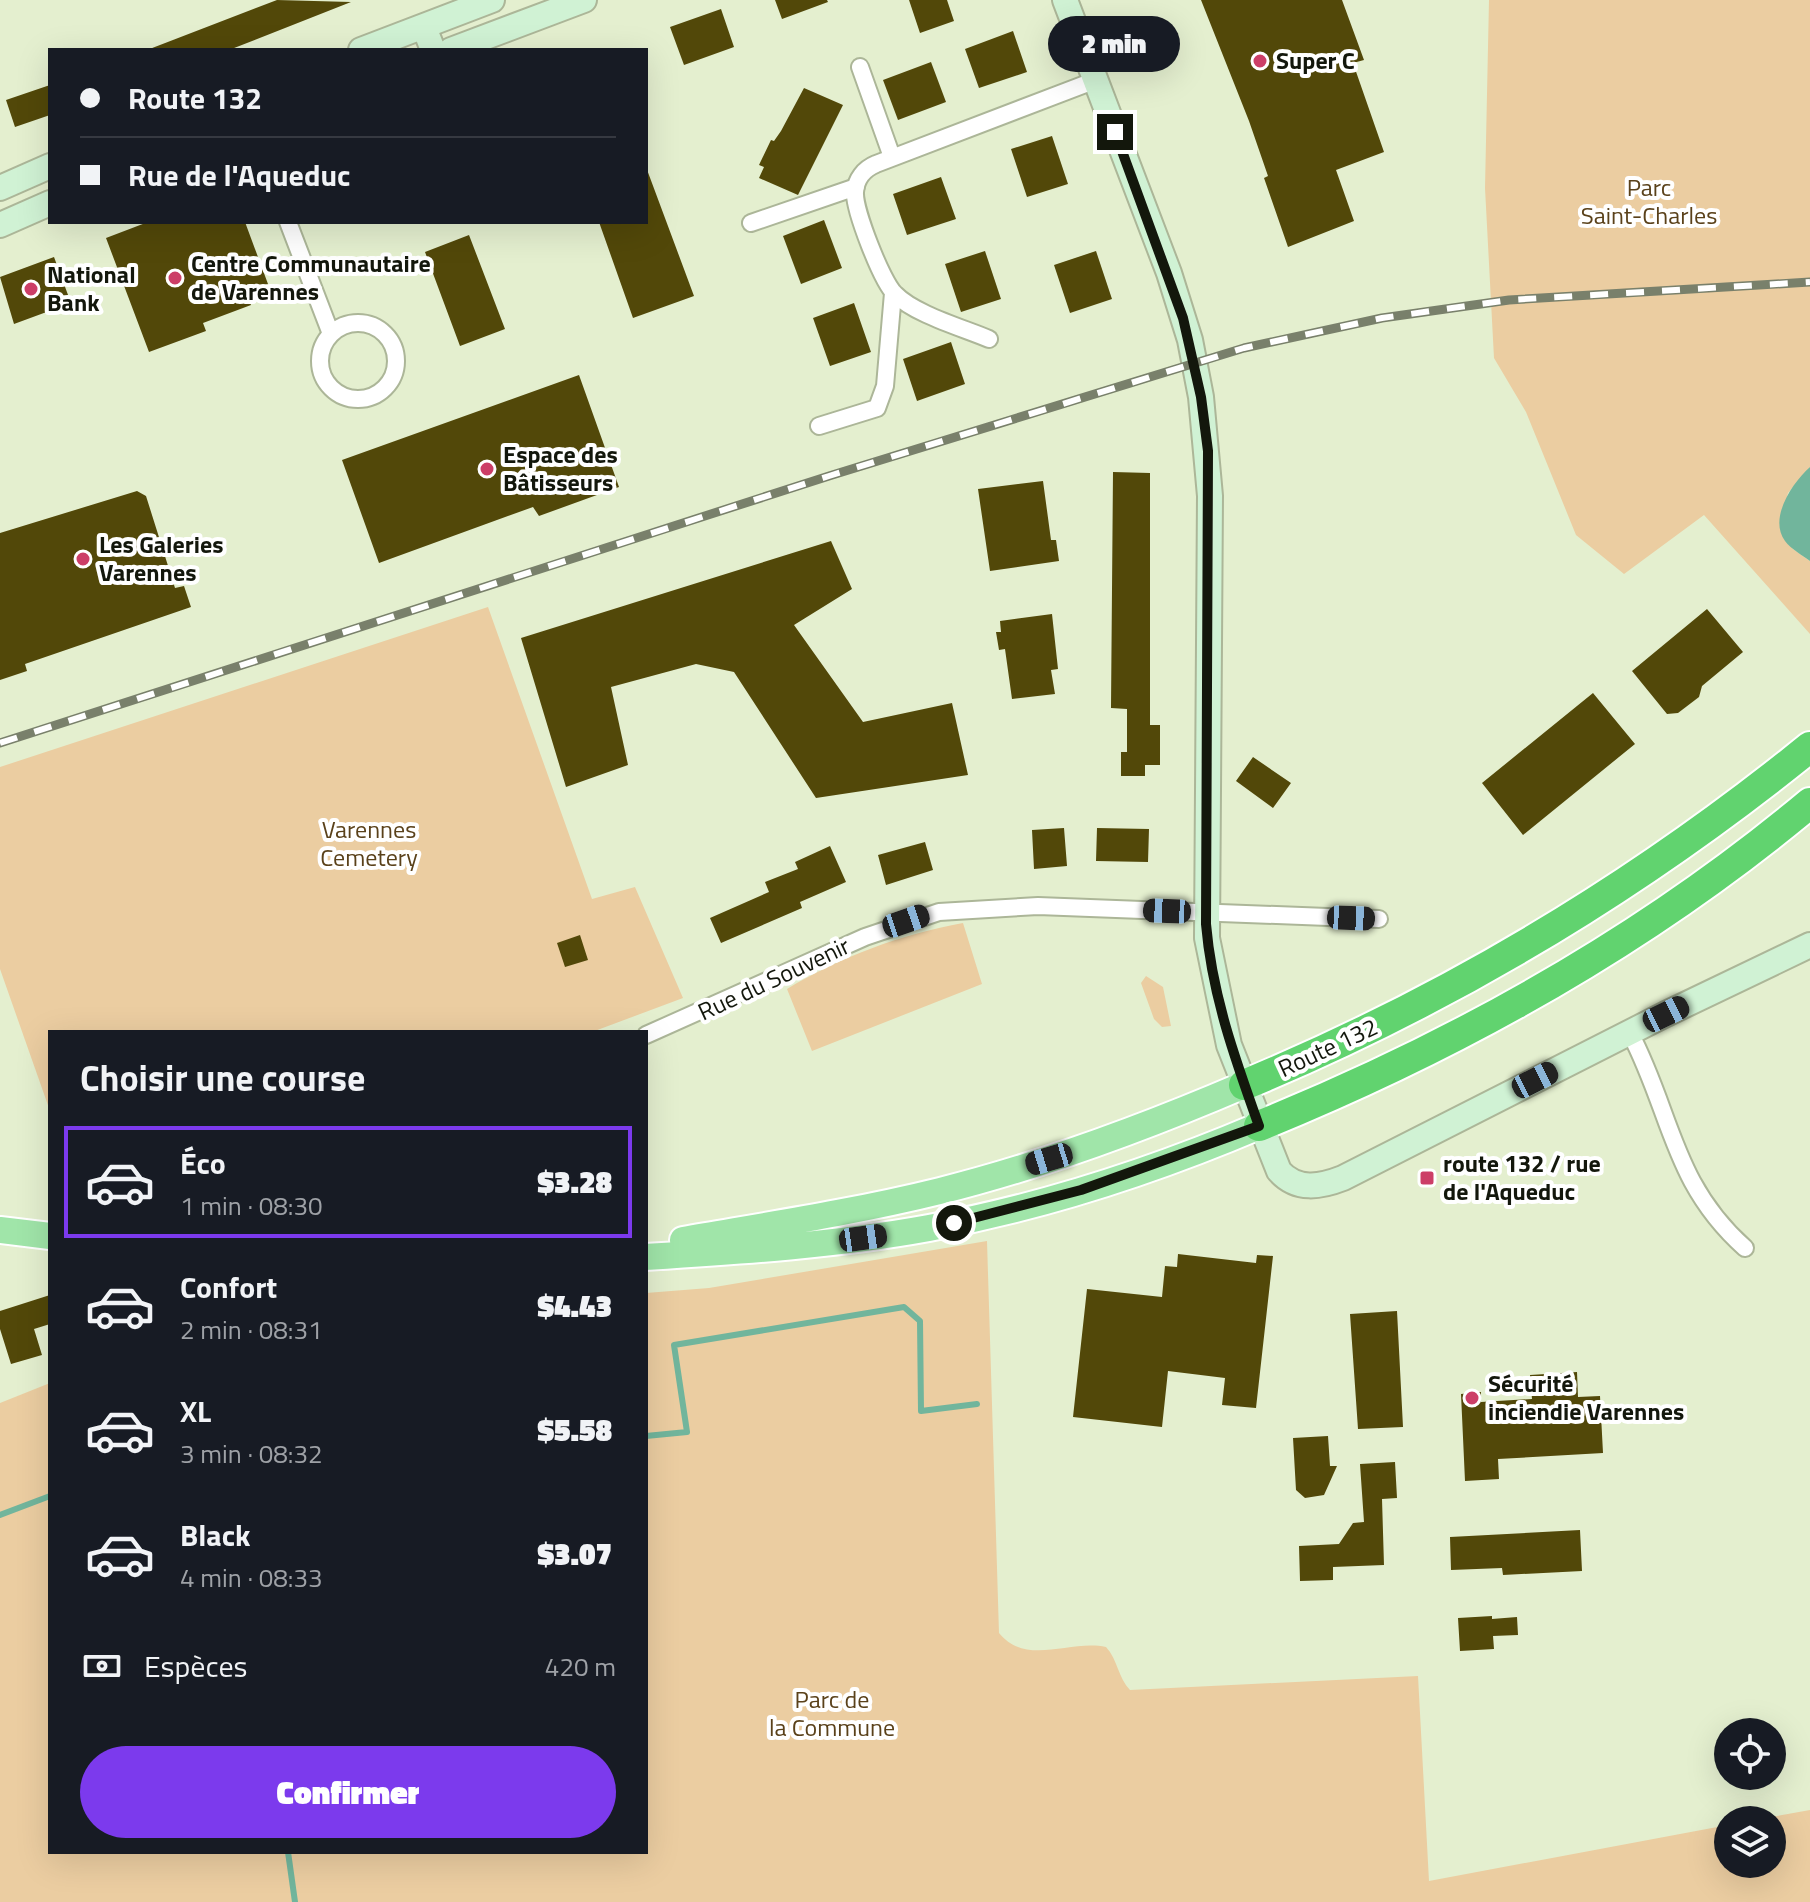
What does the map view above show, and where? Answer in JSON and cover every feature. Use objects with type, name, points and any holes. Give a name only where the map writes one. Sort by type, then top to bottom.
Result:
[{"type":"highway","name":"Route 132","points":[[1244,1085],[1348,1040],[1534,942],[1696,835],[1810,747]]},
{"type":"highway","name":"Route 132","points":[[1259,1126],[1386,1071],[1552,983],[1695,891],[1810,803]]},
{"type":"main road","name":"Route 132","points":[[648,1246],[875,1206],[942,1190],[1077,1149],[1244,1085]]},
{"type":"main road","name":"Route 132","points":[[648,1257],[790,1246],[954,1223],[1081,1190],[1259,1126]]},
{"type":"main road","points":[[0,1230],[48,1236]]},
{"type":"street","points":[[366,48],[492,0]]},
{"type":"street","points":[[456,48],[584,0]]},
{"type":"street","points":[[1065,0],[1172,283],[1190,340],[1201,397],[1210,496],[1206,913],[1209,953],[1220,1010],[1275,1166],[1283,1176],[1298,1184],[1321,1185],[1358,1171],[1810,945]]},
{"type":"street","points":[[424,27],[432,48]]},
{"type":"street","points":[[860,67],[892,157]]},
{"type":"street","points":[[989,339],[905,302],[893,293],[883,277],[858,207],[856,187],[865,170],[892,157],[1096,80]]},
{"type":"street","points":[[0,188],[48,168]]},
{"type":"street","points":[[751,223],[856,187]]},
{"type":"street","points":[[0,225],[48,204]]},
{"type":"street","points":[[289,224],[331,334]]},
{"type":"street","points":[[819,426],[877,408],[885,386],[893,293]]},
{"type":"street","points":[[366,324],[387,338],[396,361],[394,373],[379,393],[356,399],[333,390],[321,369],[324,344],[331,334],[342,327],[366,324]]},
{"type":"street","name":"Rue du Souvenir","points":[[648,1034],[815,958],[922,916],[1011,906],[1379,919]]},
{"type":"street","points":[[1630,1033],[1695,1192],[1714,1218],[1745,1248]]},
{"type":"green space","name":"Parc Saint-Charles","points":[[1489,0],[1810,0],[1810,467],[1788,493],[1780,524],[1793,549],[1810,561],[1810,634],[1704,515],[1624,574],[1576,535],[1526,412],[1494,358],[1485,188]]},
{"type":"green space","name":"Varennes Cemetery","points":[[488,607],[592,899],[635,887],[683,998],[597,1030],[48,1030],[48,1105],[0,969],[0,767]]},
{"type":"green space","points":[[963,923],[982,984],[812,1051],[787,989],[872,948],[917,933]]},
{"type":"green space","points":[[1146,976],[1163,987],[1171,1026],[1162,1027],[1154,1019],[1141,983]]},
{"type":"green space","name":"Parc de la Commune","points":[[987,1241],[999,1633],[1010,1643],[1036,1650],[1092,1645],[1106,1647],[1130,1690],[1418,1676],[1429,1881],[1714,1828],[1714,1878],[1786,1878],[1786,1814],[1810,1810],[1810,1902],[0,1902],[0,1403],[48,1384],[48,1854],[648,1854],[648,1293],[709,1288]]},
{"type":"shaded area","points":[[1810,467],[1810,561],[1785,541],[1779,522],[1790,491]]},
{"type":"building","points":[[277,0],[351,2],[234,48],[152,48]]},
{"type":"building","points":[[775,0],[827,0],[828,2],[782,19]]},
{"type":"building","points":[[909,0],[947,0],[954,21],[920,33]]},
{"type":"building","points":[[1201,0],[1342,0],[1364,60],[1353,63],[1384,152],[1336,170],[1354,221],[1288,247],[1264,178],[1268,176],[1249,121]]},
{"type":"building","points":[[721,9],[734,47],[684,65],[670,27]]},
{"type":"building","points":[[1013,31],[1027,72],[979,88],[965,49]]},
{"type":"building","points":[[931,62],[946,102],[898,120],[883,80]]},
{"type":"building","points":[[48,86],[48,116],[15,127],[6,100]]},
{"type":"building","points":[[804,88],[843,105],[798,195],[759,178],[764,167],[759,165]]},
{"type":"building","points":[[1052,136],[1068,184],[1027,197],[1011,149]]},
{"type":"building","points":[[648,172],[694,296],[633,318],[600,224],[648,224]]},
{"type":"building","points":[[941,177],[956,219],[907,235],[893,194]]},
{"type":"building","points":[[824,220],[842,268],[801,284],[783,236]]},
{"type":"building","points":[[143,224],[246,224],[268,284],[246,292],[251,305],[203,323],[206,331],[149,352],[106,238]]},
{"type":"building","points":[[469,235],[505,329],[460,346],[425,252]]},
{"type":"building","points":[[985,251],[1001,299],[961,312],[945,264]]},
{"type":"building","points":[[1096,251],[1112,299],[1070,313],[1054,265]]},
{"type":"building","points":[[54,257],[71,303],[14,324],[0,277]]},
{"type":"building","points":[[854,303],[871,352],[830,366],[813,318]]},
{"type":"building","points":[[951,342],[965,384],[917,401],[903,359]]},
{"type":"building","name":"Espace des Bâtisseurs","points":[[579,375],[619,487],[539,516],[533,507],[379,563],[342,460]]},
{"type":"building","points":[[1113,472],[1150,473],[1150,725],[1160,725],[1160,765],[1145,765],[1145,776],[1121,776],[1121,752],[1127,752],[1127,709],[1111,708]]},
{"type":"building","points":[[1043,481],[1051,540],[1056,540],[1059,561],[990,571],[978,489]]},
{"type":"building","name":"Les Galeries Varennes","points":[[137,491],[146,496],[175,588],[184,586],[191,607],[25,664],[27,671],[0,680],[0,533]]},
{"type":"building","points":[[831,541],[852,589],[794,625],[863,722],[952,703],[968,775],[816,798],[734,672],[696,664],[611,687],[628,765],[566,787],[521,638]]},
{"type":"building","points":[[1707,609],[1743,652],[1702,686],[1699,697],[1678,713],[1667,714],[1632,671]]},
{"type":"building","points":[[1052,614],[1058,669],[1051,670],[1055,694],[1012,699],[1005,649],[999,650],[996,632],[1001,632],[1000,621]]},
{"type":"building","points":[[1593,693],[1635,744],[1523,835],[1482,783]]},
{"type":"building","points":[[1253,757],[1291,783],[1273,808],[1236,781]]},
{"type":"building","points":[[1064,828],[1067,866],[1034,869],[1032,830]]},
{"type":"building","points":[[1097,828],[1149,829],[1148,862],[1096,861]]},
{"type":"building","points":[[925,842],[933,870],[886,885],[878,855]]},
{"type":"building","points":[[830,846],[846,882],[800,902],[802,908],[721,943],[710,918],[769,892],[765,882],[798,869],[795,862]]},
{"type":"building","points":[[580,935],[588,960],[565,967],[557,943]]},
{"type":"building","points":[[1178,1254],[1256,1263],[1257,1255],[1273,1256],[1256,1408],[1222,1405],[1225,1378],[1168,1371],[1162,1427],[1073,1417],[1087,1289],[1162,1297],[1165,1266],[1177,1267]]},
{"type":"building","points":[[48,1296],[48,1325],[34,1329],[42,1355],[11,1364],[0,1329],[0,1311]]},
{"type":"building","points":[[1397,1311],[1403,1427],[1358,1429],[1350,1314]]},
{"type":"building","points":[[1577,1372],[1578,1397],[1600,1396],[1603,1453],[1498,1459],[1499,1479],[1465,1481],[1461,1394],[1481,1392],[1481,1402],[1532,1399],[1530,1375]]},
{"type":"building","points":[[1328,1436],[1330,1466],[1337,1466],[1324,1495],[1305,1498],[1296,1490],[1293,1438]]},
{"type":"building","points":[[1395,1462],[1397,1498],[1382,1499],[1384,1565],[1333,1567],[1333,1580],[1300,1581],[1299,1546],[1339,1544],[1353,1523],[1364,1522],[1360,1464]]},
{"type":"building","points":[[1580,1530],[1582,1571],[1503,1575],[1502,1568],[1451,1570],[1450,1537]]},
{"type":"building","points":[[1492,1616],[1492,1619],[1517,1617],[1518,1635],[1493,1636],[1494,1649],[1460,1651],[1458,1618]]},
{"type":"waterway","points":[[648,1436],[687,1432],[674,1345],[904,1307],[920,1321],[921,1411],[977,1404]]},
{"type":"waterway","points":[[0,1515],[48,1497]]},
{"type":"waterway","points":[[288,1854],[295,1902]]},
{"type":"railway","points":[[0,743],[829,476],[1244,348],[1382,318],[1509,300],[1810,282]]},
{"type":"place","name":"Super C","points":[[1260,61]]},
{"type":"place","name":"Centre Communautaire de Varennes","points":[[175,278]]},
{"type":"place","name":"National Bank","points":[[31,289]]},
{"type":"place","name":"Espace des Bâtisseurs","points":[[487,469]]},
{"type":"place","name":"Les Galeries Varennes","points":[[83,559]]},
{"type":"place","name":"route 132 / rue de l'Aqueduc","points":[[1427,1178]]},
{"type":"place","name":"Sécurité inciendie Varennes","points":[[1472,1398]]},
{"type":"route","points":[[954,1223],[1007,1211],[1138,1172],[1259,1126],[1229,1045],[1212,970],[1206,924],[1210,496],[1201,397],[1190,340],[1169,273],[1115,132]]}]
